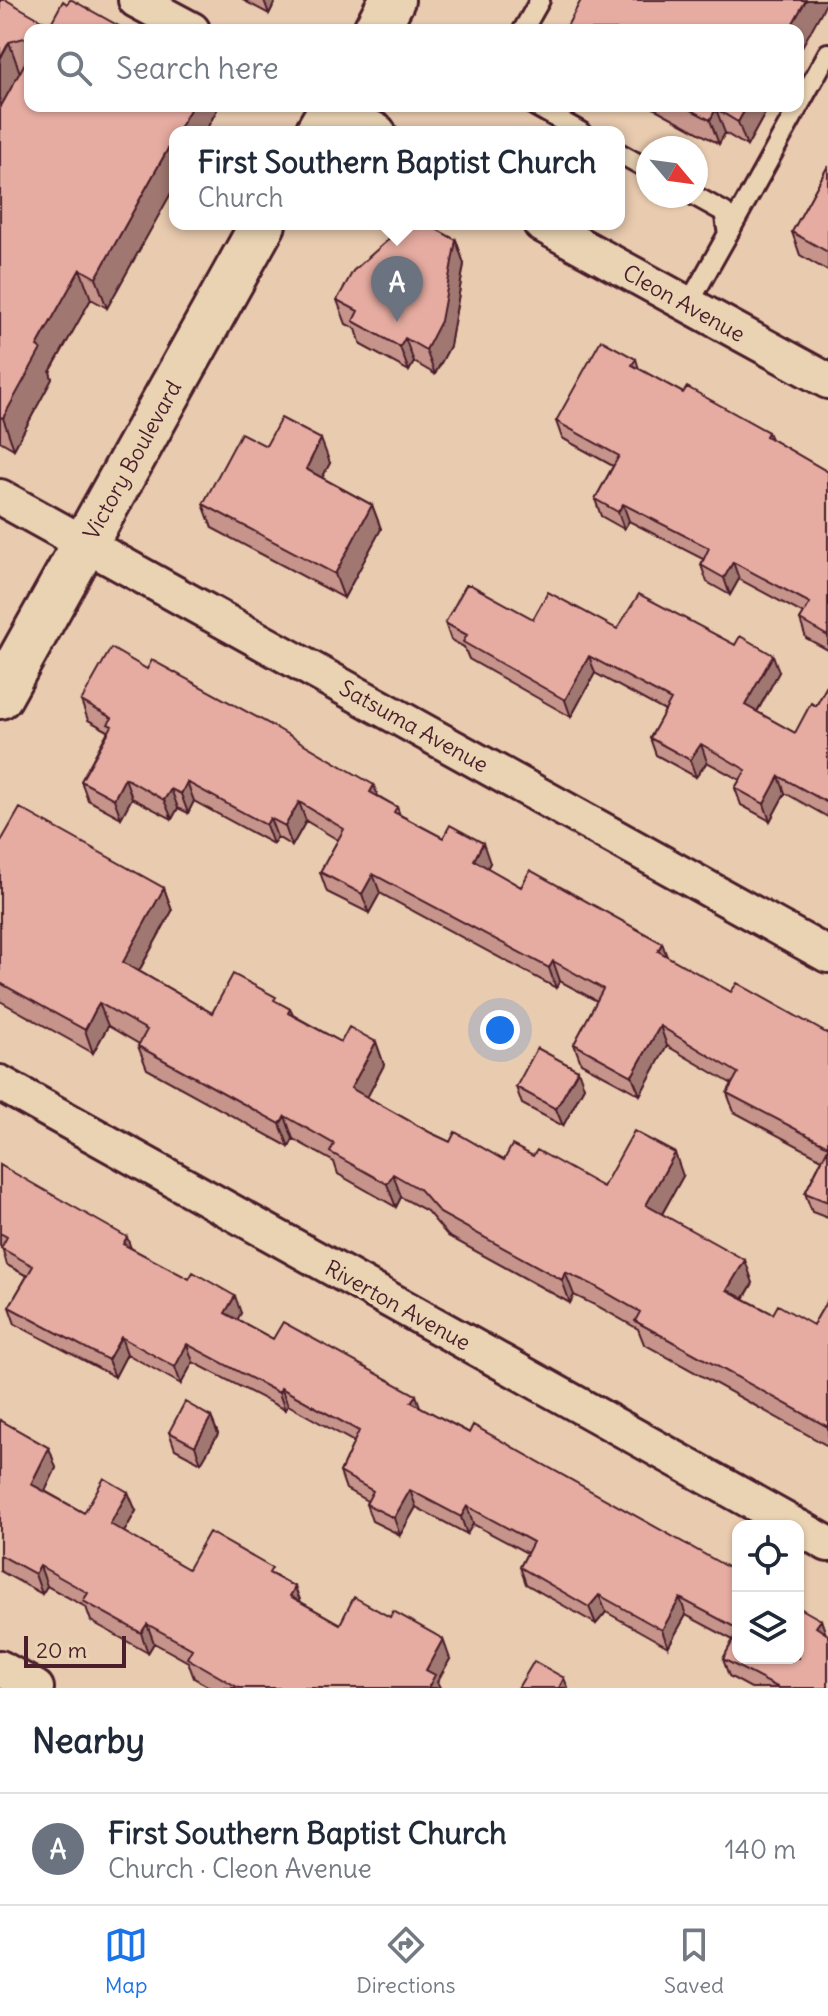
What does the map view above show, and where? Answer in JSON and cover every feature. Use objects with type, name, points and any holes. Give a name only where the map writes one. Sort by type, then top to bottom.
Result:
[{"type":"main road","points":[[379,24],[392,0]]},
{"type":"main road","name":"Victory Boulevard","points":[[0,696],[260,230]]},
{"type":"street","points":[[136,0],[181,24]]},
{"type":"street","points":[[343,112],[368,126]]},
{"type":"street","name":"Cleon Avenue","points":[[552,230],[828,381]]},
{"type":"street","name":"Satsuma Avenue","points":[[0,497],[828,955]]},
{"type":"street","name":"Riverton Avenue","points":[[0,1083],[786,1520]]},
{"type":"street","name":"Riverton Avenue","points":[[804,1530],[828,1544]]},
{"type":"street","points":[[0,1668],[36,1688]]},
{"type":"lane","points":[[526,24],[540,0]]},
{"type":"lane","points":[[804,96],[828,53]]},
{"type":"lane","points":[[546,112],[570,126]]},
{"type":"lane","points":[[688,305],[795,112]]},
{"type":"lane","points":[[708,203],[724,212],[728,234]]},
{"type":"building","points":[[0,0],[6,0],[48,24],[24,24],[24,38],[9,42],[0,59]]},
{"type":"building","points":[[72,0],[115,24],[51,24],[63,1],[67,4]]},
{"type":"building","points":[[581,0],[806,0],[792,24],[568,24]]},
{"type":"building","points":[[24,65],[24,112],[189,112],[180,126],[169,126],[169,147],[96,278],[80,269],[37,346],[41,349],[3,418],[0,417],[0,108]]},
{"type":"building","points":[[695,112],[714,112],[710,120]]},
{"type":"building","points":[[721,112],[744,112],[738,122]]},
{"type":"building","points":[[828,166],[828,252],[792,232]]},
{"type":"building","points":[[399,230],[438,230],[456,240],[441,321],[426,350],[405,338],[400,347],[353,321],[358,311],[337,300],[353,271]]},
{"type":"building","points":[[601,340],[636,359],[632,365],[683,393],[687,387],[768,432],[766,436],[828,472],[828,636],[800,620],[810,603],[733,562],[724,578],[701,565],[709,548],[623,504],[618,512],[595,499],[619,456],[556,421]]},
{"type":"building","points":[[281,418],[321,439],[306,469],[372,505],[335,574],[203,504],[241,433],[266,446]]},
{"type":"building","points":[[466,585],[533,619],[548,592],[617,629],[639,594],[735,645],[740,636],[773,655],[745,705],[795,733],[811,703],[816,706],[828,684],[828,803],[779,776],[764,804],[735,788],[746,770],[701,744],[690,760],[650,738],[671,700],[589,656],[565,700],[463,642],[467,635],[445,623]]},
{"type":"building","points":[[111,648],[147,669],[152,660],[275,727],[374,785],[370,792],[397,807],[394,812],[443,838],[450,825],[483,843],[474,860],[521,887],[530,870],[662,943],[658,951],[731,992],[737,983],[828,1034],[828,1146],[727,1093],[738,1073],[660,1026],[632,1076],[574,1044],[603,989],[553,961],[549,968],[373,874],[362,894],[320,872],[344,829],[299,802],[285,826],[270,818],[266,825],[187,782],[181,794],[171,789],[164,800],[125,778],[114,799],[81,781],[112,726],[108,724],[112,718],[81,701]]},
{"type":"building","points":[[20,808],[164,888],[123,962],[212,1013],[233,974],[276,997],[274,1000],[290,1009],[288,1013],[341,1042],[349,1027],[376,1042],[351,1088],[431,1133],[450,1142],[455,1132],[504,1160],[512,1145],[533,1156],[537,1150],[603,1187],[634,1131],[675,1153],[646,1205],[745,1260],[727,1290],[773,1314],[778,1305],[813,1325],[828,1299],[828,1427],[635,1321],[640,1312],[591,1284],[565,1272],[562,1280],[440,1213],[419,1189],[393,1174],[387,1184],[330,1152],[334,1144],[285,1116],[280,1124],[138,1046],[147,1030],[99,1003],[85,1030],[0,983],[0,843]]},
{"type":"building","points":[[537,1048],[578,1070],[556,1109],[516,1087]]},
{"type":"building","points":[[828,1148],[828,1202],[805,1193]]},
{"type":"building","points":[[0,1165],[127,1237],[123,1244],[189,1279],[193,1272],[235,1296],[225,1313],[273,1339],[283,1322],[416,1395],[411,1402],[469,1433],[473,1425],[732,1570],[732,1626],[680,1598],[662,1630],[599,1595],[589,1607],[520,1567],[533,1542],[467,1506],[461,1517],[410,1490],[394,1518],[366,1504],[373,1491],[340,1472],[359,1431],[281,1388],[279,1393],[187,1344],[175,1367],[121,1337],[108,1360],[9,1307],[33,1266],[1,1248],[7,1237],[0,1233]]},
{"type":"building","points":[[185,1402],[211,1417],[195,1446],[169,1432]]},
{"type":"building","points":[[0,1420],[49,1448],[31,1484],[84,1513],[104,1478],[128,1492],[110,1524],[188,1569],[209,1532],[272,1568],[269,1573],[295,1587],[290,1596],[340,1624],[354,1597],[390,1617],[393,1611],[443,1639],[426,1670],[435,1675],[428,1688],[239,1688],[187,1658],[192,1649],[147,1624],[141,1633],[83,1601],[88,1593],[40,1566],[35,1574],[0,1555]]},
{"type":"building","points":[[804,1610],[821,1620],[816,1627],[828,1635],[828,1688],[779,1688],[733,1664],[804,1664]]},
{"type":"building","points":[[732,1642],[732,1664],[723,1659]]},
{"type":"building","points":[[534,1661],[564,1678],[559,1688],[518,1688]]},
{"type":"place","name":"First Southern Baptist Church","points":[[397,322]]}]
